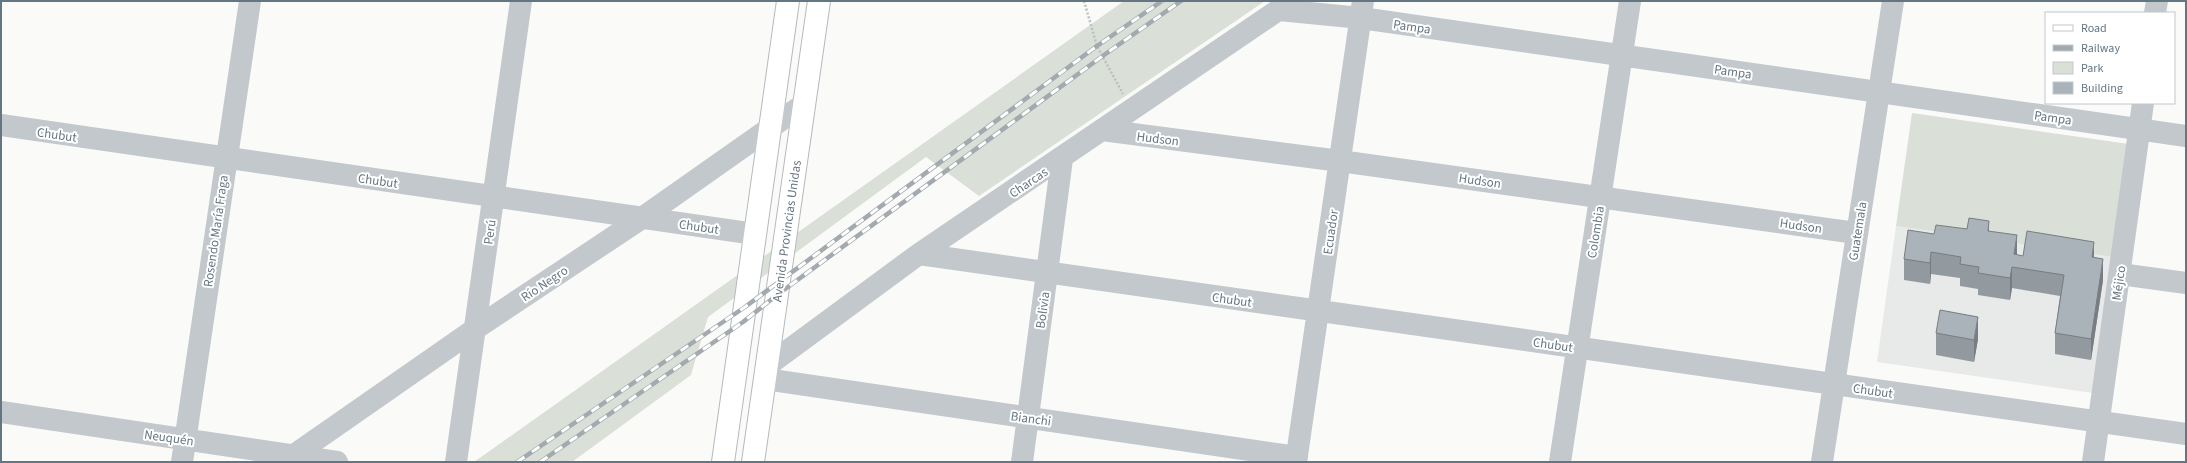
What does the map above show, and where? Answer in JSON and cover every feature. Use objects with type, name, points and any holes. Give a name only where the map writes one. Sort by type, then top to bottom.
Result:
[{"type":"main road","points":[[723,462],[768,129],[788,1]]},
{"type":"main road","name":"Avenida Provincias Unidas","points":[[753,462],[819,1]]},
{"type":"street","name":"Rosendo María Fraga","points":[[182,462],[250,1]]},
{"type":"street","name":"Perú","points":[[456,462],[521,1]]},
{"type":"street","name":"Colombia","points":[[1560,462],[1630,1]]},
{"type":"street","name":"Guatemala","points":[[1822,462],[1856,233],[1893,1]]},
{"type":"street","points":[[2155,12],[2157,1]]},
{"type":"street","name":"Charcas","points":[[766,373],[919,254],[1062,159],[1285,5]]},
{"type":"street","name":"Pampa","points":[[1285,5],[1362,10],[1621,55],[2186,136]]},
{"type":"street","name":"Ecuador","points":[[1297,459],[1362,10]]},
{"type":"street","name":"Río Negro","points":[[289,458],[475,329],[642,218],[804,104]]},
{"type":"street","name":"Méjico","points":[[2093,462],[2143,104]]},
{"type":"street","name":"Chubut","points":[[1,125],[755,234]]},
{"type":"street","name":"Hudson","points":[[1102,130],[1340,161],[1856,233]]},
{"type":"street","name":"Bolivia","points":[[1022,462],[1062,159]]},
{"type":"street","name":"Chubut","points":[[919,254],[2186,434]]},
{"type":"street","points":[[2120,274],[2186,283]]},
{"type":"street","name":"Bianchi","points":[[766,373],[1027,417],[1297,459]]},
{"type":"street","name":"Neuquén","points":[[1,412],[185,440],[289,458],[337,462]]},
{"type":"path","points":[[1084,1],[1097,46],[1104,55],[1132,110]]},
{"type":"shaded area","points":[[1896,226],[2113,257],[2093,393],[1877,362]]},
{"type":"green space","points":[[1124,1],[1265,1],[979,196],[926,157],[708,317],[691,375],[572,462],[474,462]]},
{"type":"green space","points":[[1912,113],[2129,144],[2113,257],[1896,226]]},
{"type":"building","points":[[1969,218],[1989,221],[1988,231],[2017,235],[2014,254],[2023,256],[2027,231],[2094,242],[2092,257],[2103,259],[2091,339],[2055,333],[2064,275],[2012,267],[2010,278],[1978,273],[1979,267],[1960,264],[1961,257],[1931,252],[1930,263],[1904,259],[1908,230],[1934,234],[1936,225],[1967,229]]},
{"type":"building","points":[[1940,310],[1978,317],[1974,340],[1936,333]]},
{"type":"railway","points":[[517,462],[745,307],[1097,46],[1162,1]]},
{"type":"railway","points":[[540,462],[743,322],[777,295],[1104,55],[1181,1]]}]
